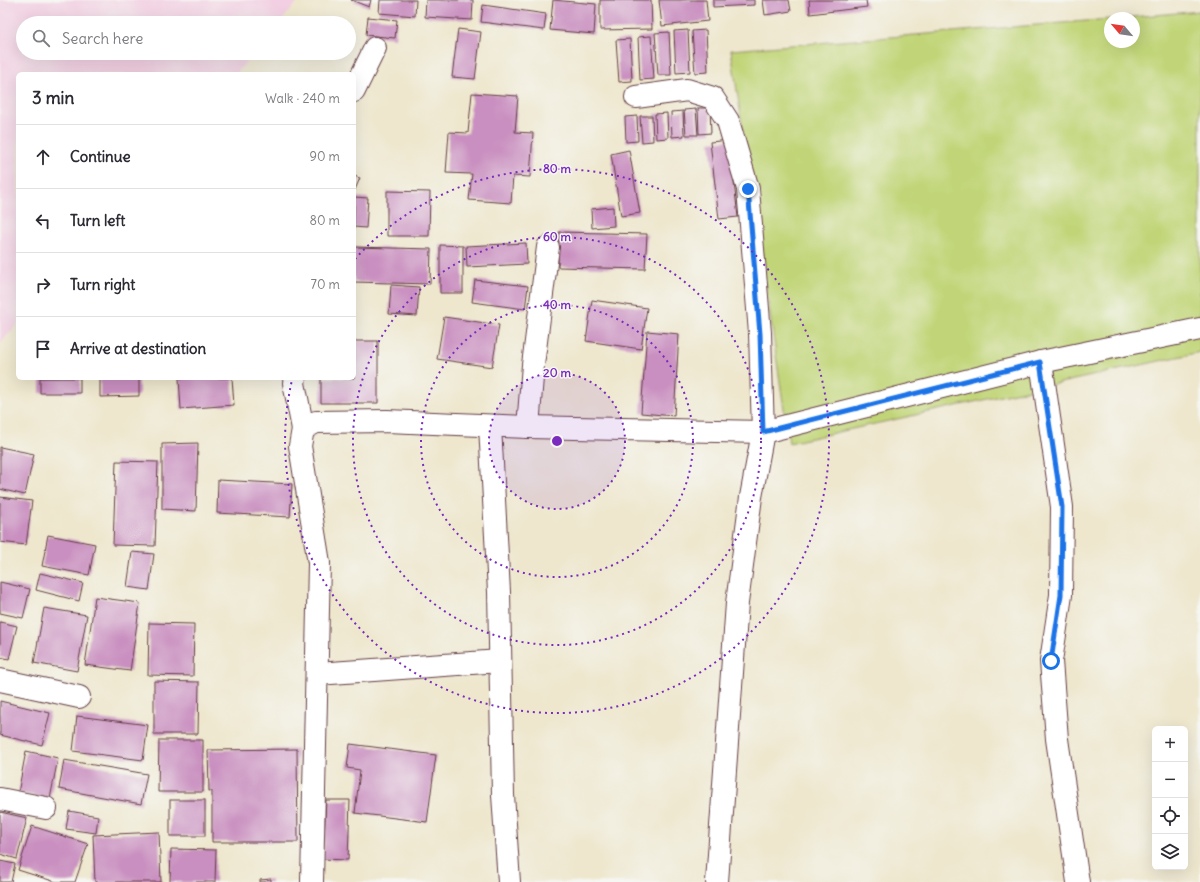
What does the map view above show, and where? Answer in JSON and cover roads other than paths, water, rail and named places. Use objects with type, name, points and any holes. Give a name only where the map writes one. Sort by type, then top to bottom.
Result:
[{"type":"street","points":[[356,87],[375,48]]},
{"type":"street","points":[[636,97],[687,90],[712,98],[728,121],[748,189],[760,334],[763,432],[751,497],[737,603],[717,882]]},
{"type":"street","points":[[528,427],[533,365],[548,247]]},
{"type":"street","points":[[303,430],[316,422],[387,421],[490,426],[763,432],[1040,362],[1200,329]]},
{"type":"street","points":[[1040,362],[1062,507],[1061,595],[1051,661],[1057,739],[1078,882]]},
{"type":"street","points":[[295,380],[303,430],[300,446],[319,563],[312,882]]},
{"type":"street","points":[[490,426],[499,592],[503,795],[509,882]]},
{"type":"street","points":[[317,674],[500,661]]},
{"type":"street","points":[[0,680],[79,697]]},
{"type":"street","points":[[0,799],[46,808]]}]
